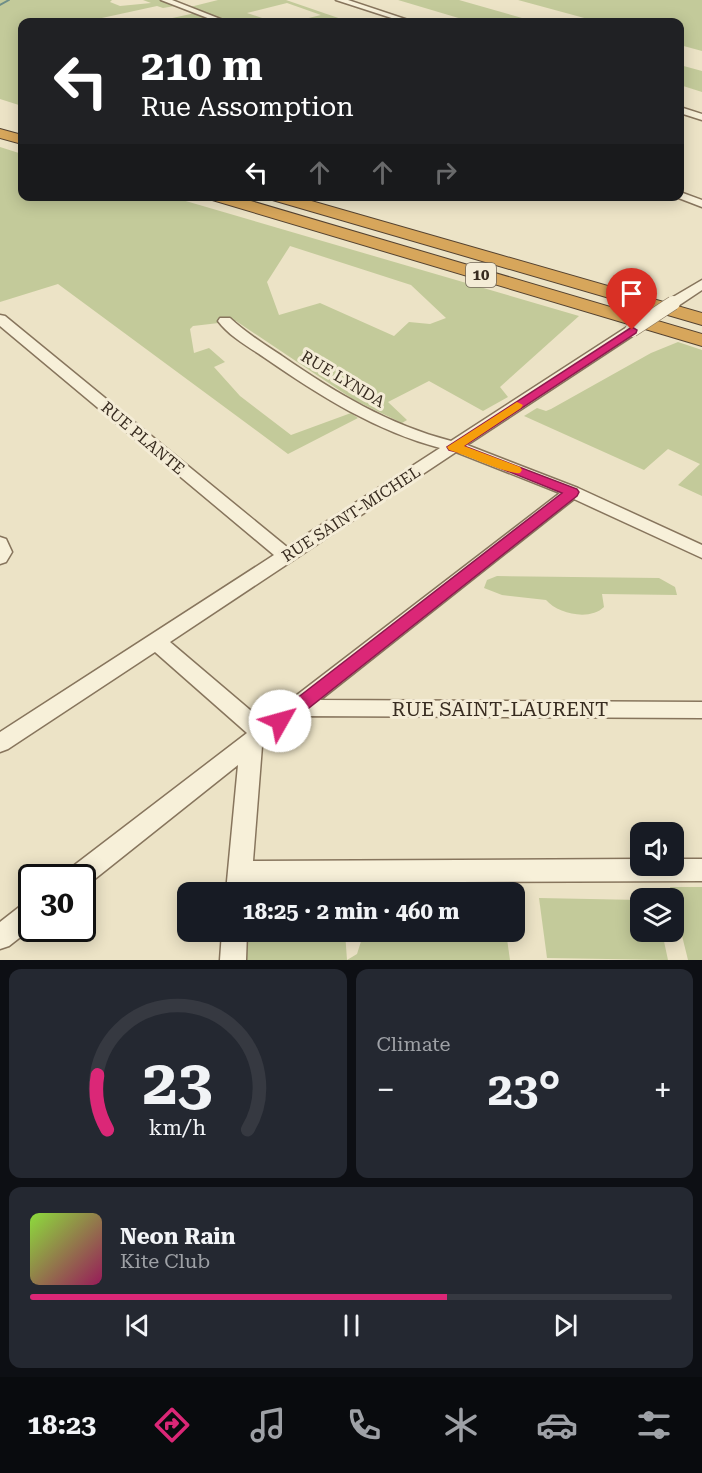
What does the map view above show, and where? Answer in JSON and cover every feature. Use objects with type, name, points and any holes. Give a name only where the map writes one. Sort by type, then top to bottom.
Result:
[{"type":"highway","points":[[0,134],[18,139]]},
{"type":"highway","name":"10","points":[[232,201],[702,340]]},
{"type":"highway","name":"10","points":[[292,201],[702,319]]},
{"type":"street","points":[[165,0],[213,18]]},
{"type":"street","points":[[340,0],[397,18]]},
{"type":"street","points":[[684,111],[702,117]]},
{"type":"street","points":[[684,197],[702,204]]},
{"type":"street","name":"RUE SAINT-MICHEL","points":[[0,743],[702,284]]},
{"type":"street","name":"RUE PLANTE","points":[[0,319],[286,556]]},
{"type":"street","name":"RUE LYNDA","points":[[225,321],[353,409],[400,430],[470,451],[572,492],[700,555]]},
{"type":"street","points":[[95,864],[572,492]]},
{"type":"street","points":[[156,641],[257,739]]},
{"type":"street","name":"RUE SAINT-LAURENT","points":[[297,708],[702,710]]},
{"type":"street","points":[[257,739],[239,882],[702,870]]},
{"type":"street","points":[[0,937],[18,923]]},
{"type":"street","points":[[232,960],[234,942]]},
{"type":"green space","points":[[0,0],[112,0],[110,2],[120,6],[151,3],[143,0],[160,0],[175,6],[163,8],[157,6],[102,18],[18,18],[18,105],[0,99]]},
{"type":"green space","points":[[218,0],[286,0],[338,18],[309,18],[321,15],[287,3],[247,13],[262,18],[172,18],[200,12],[190,7]]},
{"type":"green space","points":[[398,0],[459,0],[522,18],[459,18]]},
{"type":"green space","points":[[518,0],[702,0],[702,51],[684,46],[684,18],[584,18]]},
{"type":"green space","points":[[684,66],[702,71],[702,92],[684,86]]},
{"type":"green space","points":[[0,147],[18,153],[18,201],[186,201],[579,316],[500,387],[508,397],[483,411],[429,381],[388,402],[407,420],[402,423],[354,400],[236,321],[193,326],[190,329],[194,353],[209,348],[225,362],[214,367],[240,396],[291,435],[351,413],[358,418],[288,454],[58,284],[0,302]],"holes":[[[290,246],[411,285],[446,318],[430,324],[409,322],[394,336],[320,303],[279,315],[267,282]]]},
{"type":"green space","points":[[678,342],[702,350],[702,496],[678,485],[700,464],[668,449],[644,470],[524,416],[537,408],[546,411],[551,409],[651,353]]},
{"type":"green space","points":[[497,576],[659,578],[675,587],[677,595],[602,594],[604,607],[591,614],[583,615],[558,609],[546,600],[502,595],[484,588],[487,580]]},
{"type":"green space","points":[[344,879],[344,882],[275,882]]},
{"type":"green space","points":[[702,887],[702,960],[688,960],[684,942],[684,888],[670,888]]},
{"type":"green space","points":[[539,898],[630,900],[630,942],[664,942],[668,960],[547,958]]},
{"type":"green space","points":[[244,942],[346,942],[347,960],[243,960]]},
{"type":"green space","points":[[361,942],[507,942],[510,960],[347,960],[357,954]]},
{"type":"waterway","points":[[0,5],[9,0]]},
{"type":"slow traffic","points":[[515,470],[470,451],[453,447],[517,405]]},
{"type":"route","points":[[280,721],[572,492],[470,451],[453,447],[632,330]]}]
